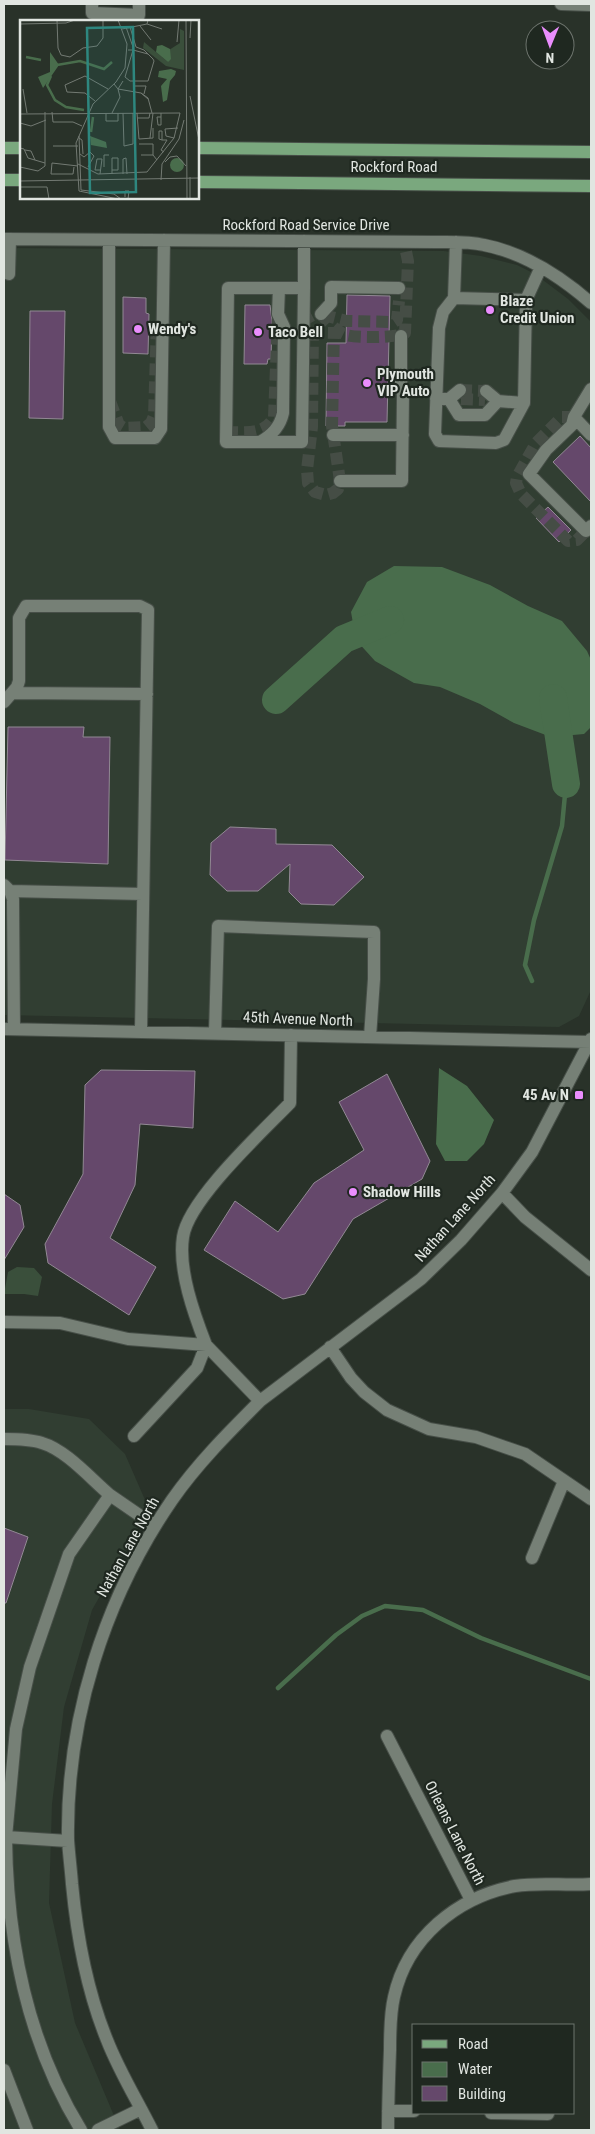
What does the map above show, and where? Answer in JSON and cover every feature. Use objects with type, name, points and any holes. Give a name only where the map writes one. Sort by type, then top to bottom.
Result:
[{"type":"main road","points":[[4,148],[20,148]]},
{"type":"main road","name":"Rockford Road","points":[[199,148],[591,152]]},
{"type":"main road","points":[[4,180],[20,180]]},
{"type":"main road","name":"Rockford Road","points":[[199,182],[591,186]]},
{"type":"street","points":[[92,4],[92,12],[139,15],[140,4]]},
{"type":"street","points":[[561,4],[591,5]]},
{"type":"street","points":[[4,272],[9,274],[7,239]]},
{"type":"street","name":"Rockford Road Service Drive","points":[[7,239],[456,242],[483,244],[504,250],[541,267],[567,282],[591,303]]},
{"type":"street","points":[[109,240],[109,427],[115,438],[155,438],[161,428],[164,240]]},
{"type":"street","points":[[304,241],[304,288],[302,442],[226,442],[228,288],[304,288]]},
{"type":"street","points":[[456,242],[454,298],[443,312],[438,328],[435,434],[439,441],[496,443],[504,440],[524,403],[526,300],[541,267]]},
{"type":"street","points":[[321,314],[331,302],[331,287],[399,288]]},
{"type":"street","points":[[260,442],[275,431],[281,423],[283,413],[284,327],[278,314],[279,288]]},
{"type":"street","points":[[454,298],[526,300]]},
{"type":"street","points":[[340,481],[402,481],[401,336]]},
{"type":"street","points":[[591,389],[574,417],[572,425],[546,450],[530,474],[586,531],[591,526]]},
{"type":"street","points":[[436,399],[457,396],[459,415],[485,415],[498,401]]},
{"type":"street","points":[[485,396],[498,401],[524,403]]},
{"type":"street","points":[[574,417],[591,435]]},
{"type":"street","points":[[333,435],[403,435]]},
{"type":"street","points":[[8,698],[19,682],[20,618],[26,606],[140,606],[148,610],[141,1031]]},
{"type":"street","points":[[8,698],[147,694]]},
{"type":"street","points":[[7,888],[143,894]]},
{"type":"street","points":[[7,888],[14,899],[9,1029]]},
{"type":"street","points":[[215,1033],[218,926],[374,932],[374,979],[370,1037]]},
{"type":"street","name":"45th Avenue North","points":[[9,1029],[591,1041]]},
{"type":"street","points":[[260,1401],[206,1345],[192,1309],[184,1271],[183,1236],[194,1208],[239,1155],[290,1103],[291,1035]]},
{"type":"street","name":"Nathan Lane North","points":[[152,2130],[107,2041],[88,1980],[76,1919],[68,1841],[70,1792],[76,1732],[90,1673],[111,1612],[156,1526],[174,1498],[212,1452],[260,1401],[421,1279],[461,1240],[502,1193],[532,1152],[591,1041]]},
{"type":"street","points":[[502,1193],[520,1212],[591,1270]]},
{"type":"street","points":[[4,1322],[60,1323],[128,1339],[206,1345]]},
{"type":"street","points":[[134,1436],[197,1368],[206,1345]]},
{"type":"street","points":[[330,1347],[344,1371],[364,1392],[387,1410],[429,1428],[476,1437],[525,1454],[591,1499]]},
{"type":"street","points":[[4,1439],[44,1443],[65,1456],[110,1495],[156,1526]]},
{"type":"street","points":[[532,1558],[564,1481]]},
{"type":"street","points":[[81,2130],[66,2106],[49,2070],[26,2002],[15,1950],[5,1881],[5,1837],[16,1729],[30,1667],[69,1554],[110,1495]]},
{"type":"street","name":"Orleans Lane North","points":[[387,1736],[471,1900],[443,1917],[421,1939],[406,1966],[394,1997],[391,2028],[388,2130]]},
{"type":"street","points":[[5,1837],[68,1841]]},
{"type":"street","points":[[471,1900],[495,1891],[517,1886],[591,1884]]},
{"type":"street","points":[[4,2070],[27,2130]]},
{"type":"street","points":[[98,2130],[142,2109]]},
{"type":"street","points":[[388,2111],[412,2111]]},
{"type":"shaded area","points":[[4,248],[444,251],[481,256],[517,265],[535,274],[568,299],[591,322],[591,990],[579,1016],[559,1027],[4,1015]]},
{"type":"shaded area","points":[[17,1267],[34,1268],[42,1277],[38,1296],[4,1294],[8,1272]]},
{"type":"shaded area","points":[[4,1409],[29,1409],[89,1419],[125,1454],[149,1509],[92,1610],[64,1707],[52,1804],[49,1903],[75,2023],[120,2130],[4,2130]]},
{"type":"water","points":[[394,566],[442,567],[490,585],[528,606],[562,621],[587,651],[591,660],[591,727],[584,734],[551,737],[514,723],[480,704],[440,687],[414,683],[375,661],[356,640],[351,612],[367,582]]},
{"type":"water","points":[[439,1068],[467,1086],[494,1120],[484,1144],[467,1161],[445,1161],[436,1144]]},
{"type":"building","points":[[347,295],[390,296],[387,422],[345,422],[345,426],[326,426],[327,343],[346,343]]},
{"type":"building","name":"Wendy's","points":[[123,297],[146,298],[146,313],[149,314],[148,354],[123,353]]},
{"type":"building","name":"Taco Bell","points":[[245,305],[270,305],[272,321],[271,359],[268,359],[267,364],[244,364]]},
{"type":"building","points":[[30,311],[65,311],[63,419],[29,418]]},
{"type":"building","points":[[580,436],[591,448],[591,502],[553,462]]},
{"type":"building","points":[[548,507],[571,530],[559,542],[536,518]]},
{"type":"building","points":[[8,727],[84,727],[83,737],[110,737],[108,864],[5,860]]},
{"type":"building","points":[[230,827],[276,829],[276,844],[332,845],[364,877],[334,905],[301,904],[289,892],[290,864],[258,891],[227,891],[210,875],[211,843]]},
{"type":"building","points":[[101,1070],[195,1071],[193,1128],[140,1124],[135,1185],[110,1238],[156,1267],[129,1315],[48,1263],[45,1244],[83,1174],[85,1085]]},
{"type":"building","name":"Shadow Hills","points":[[387,1074],[430,1161],[422,1179],[353,1219],[305,1294],[283,1299],[204,1250],[235,1201],[278,1232],[314,1183],[364,1150],[339,1102]]},
{"type":"building","points":[[4,1194],[20,1205],[24,1227],[4,1260]]},
{"type":"building","points":[[4,1528],[28,1537],[6,1603],[4,1603]]},
{"type":"waterway","points":[[276,700],[344,639],[390,620]]},
{"type":"waterway","points":[[553,698],[566,784]]},
{"type":"waterway","points":[[532,981],[525,965],[534,920],[562,826],[566,784]]},
{"type":"waterway","points":[[278,1688],[336,1635],[362,1616],[385,1606],[423,1610],[481,1638],[591,1679]]},
{"type":"tunnel","points":[[321,314],[336,329],[346,335],[376,337],[405,333],[408,261],[404,242]]},
{"type":"tunnel","points":[[323,315],[347,321],[394,322],[397,320],[399,301]]},
{"type":"tunnel","points":[[304,313],[313,330],[312,427],[307,470],[308,483],[315,492],[326,495],[338,489],[340,481],[332,426],[334,327]]},
{"type":"tunnel","points":[[226,432],[253,432],[260,430],[270,423],[274,417],[278,314]]},
{"type":"tunnel","points":[[110,401],[119,425],[124,428],[146,427],[151,423],[154,416],[157,321]]},
{"type":"tunnel","points":[[460,390],[486,391]]},
{"type":"tunnel","points":[[461,399],[485,400]]},
{"type":"tunnel","points":[[574,417],[562,417],[536,443],[517,477],[516,483],[521,494],[568,541],[577,540],[586,531]]},
{"type":"place","name":"Blaze Credit Union","points":[[490,310]]},
{"type":"place","name":"Wendy's","points":[[138,329]]},
{"type":"place","name":"Taco Bell","points":[[258,332]]},
{"type":"place","name":"Plymouth VIP Auto","points":[[367,383]]},
{"type":"place","name":"45 Av N","points":[[579,1095]]},
{"type":"place","name":"Shadow Hills","points":[[353,1192]]}]
